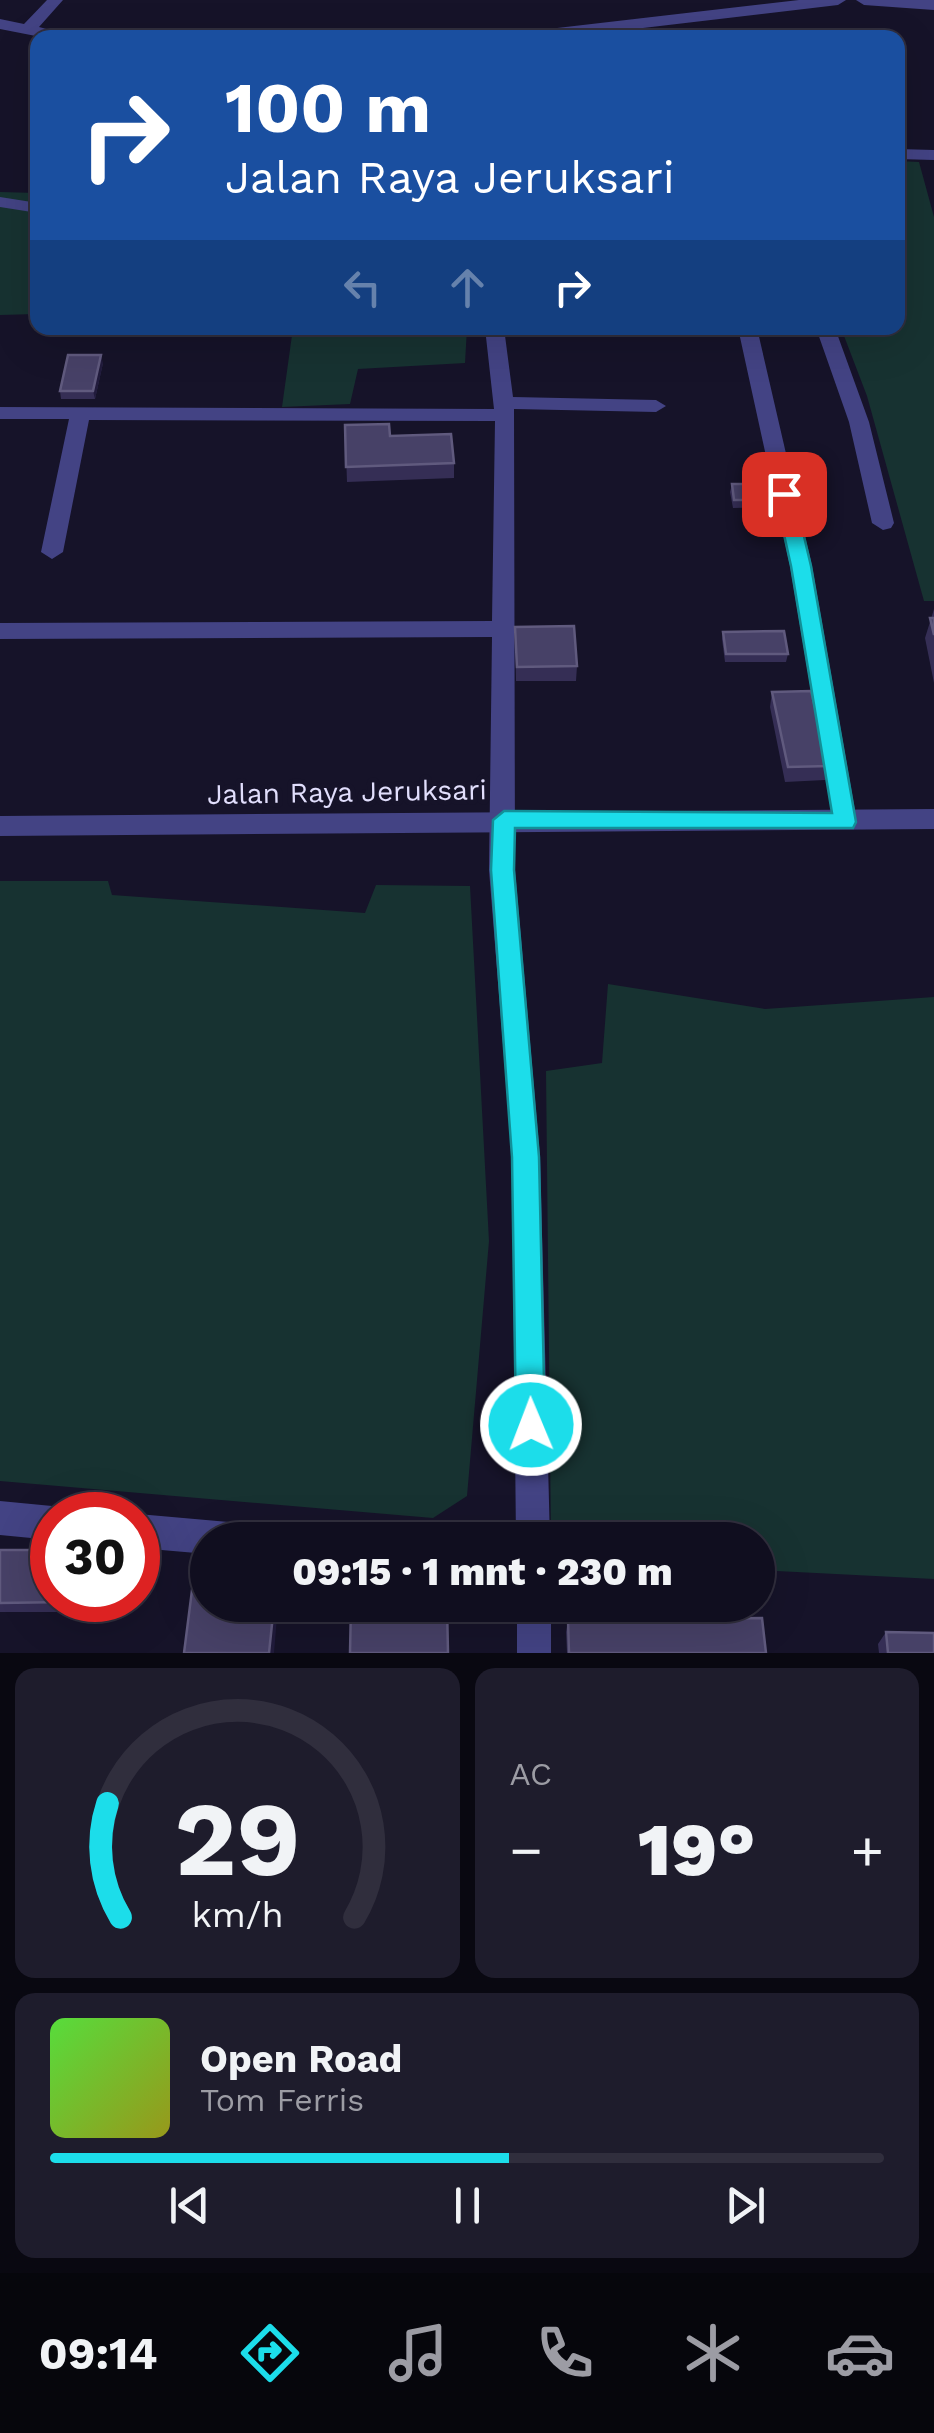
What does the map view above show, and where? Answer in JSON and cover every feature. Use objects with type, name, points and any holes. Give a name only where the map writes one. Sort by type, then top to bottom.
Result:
[{"type":"street","points":[[28,29],[55,0]]},
{"type":"street","points":[[582,30],[838,0]]},
{"type":"street","points":[[864,0],[934,4]]},
{"type":"street","points":[[0,24],[33,30]]},
{"type":"street","points":[[905,154],[934,156]]},
{"type":"street","points":[[0,202],[30,207]]},
{"type":"street","points":[[495,335],[504,409],[502,870],[526,1157],[533,1522]]},
{"type":"street","points":[[748,335],[801,566],[845,822]]},
{"type":"street","points":[[827,335],[859,422],[883,523]]},
{"type":"street","points":[[0,414],[656,406]]},
{"type":"street","points":[[52,552],[80,414]]},
{"type":"street","points":[[0,632],[504,629]]},
{"type":"street","name":"Jalan Raya Jeruksari","points":[[0,826],[504,828],[934,819]]},
{"type":"street","points":[[0,1518],[30,1521]]},
{"type":"street","points":[[160,1533],[190,1536]]},
{"type":"street","points":[[534,1622],[534,1653]]},
{"type":"green space","points":[[905,161],[919,162],[934,217],[934,601],[924,601],[867,396],[844,335],[905,335]]},
{"type":"green space","points":[[0,192],[30,193],[30,314],[0,315]]},
{"type":"green space","points":[[292,335],[467,335],[465,363],[358,369],[350,404],[282,407]]},
{"type":"green space","points":[[0,881],[108,881],[112,895],[365,913],[376,885],[470,886],[489,1241],[467,1496],[433,1518],[0,1481]]},
{"type":"green space","points":[[608,984],[765,1009],[934,997],[934,1579],[775,1571],[775,1522],[551,1522],[546,1071],[602,1063]]},
{"type":"building","points":[[68,355],[101,355],[93,391],[60,391]]},
{"type":"building","points":[[389,424],[390,436],[451,434],[454,463],[346,467],[345,425]]},
{"type":"building","points":[[732,484],[775,484],[777,500],[734,500]]},
{"type":"building","points":[[574,626],[577,666],[517,667],[515,627]]},
{"type":"building","points":[[784,631],[788,654],[726,654],[723,632]]},
{"type":"building","points":[[811,691],[829,766],[788,767],[772,692]]},
{"type":"building","points":[[0,1550],[30,1550],[30,1603],[0,1603]]},
{"type":"building","points":[[190,1606],[190,1622],[272,1622],[269,1653],[184,1653]]},
{"type":"building","points":[[351,1622],[447,1622],[448,1653],[350,1653]]},
{"type":"building","points":[[568,1622],[762,1622],[766,1653],[569,1653]]},
{"type":"building","points":[[886,1632],[934,1633],[934,1653],[888,1653]]},
{"type":"route","points":[[531,1425],[526,1157],[502,870],[504,820],[845,822],[801,566],[784,494]]}]
